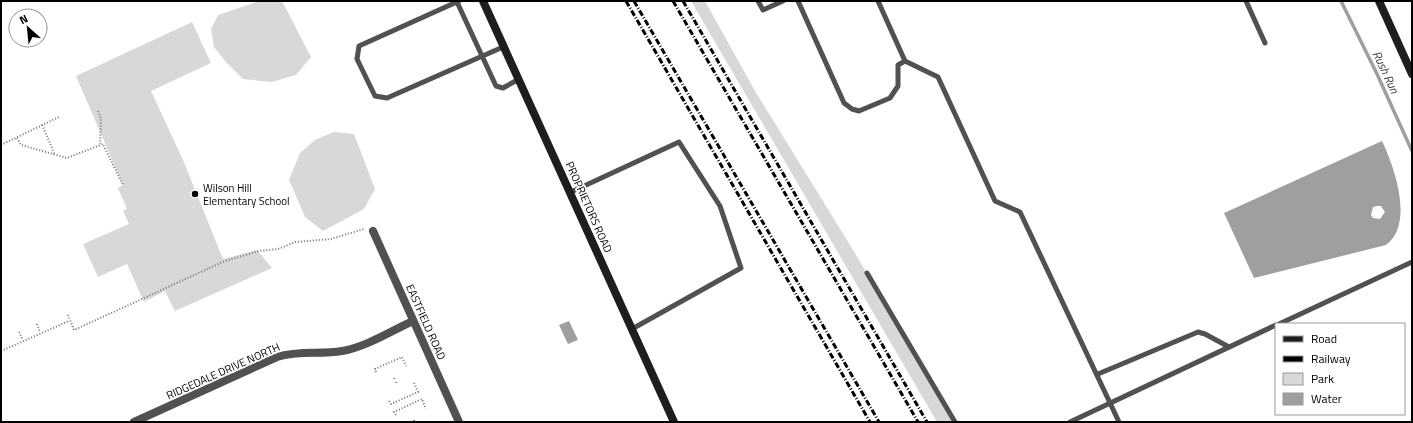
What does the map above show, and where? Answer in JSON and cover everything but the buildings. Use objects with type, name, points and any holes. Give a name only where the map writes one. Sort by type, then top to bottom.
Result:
[{"type":"street","name":"PROPRIETORS ROAD","points":[[483,1],[674,422]]},
{"type":"street","points":[[1379,1],[1412,74]]},
{"type":"street","name":"EASTFIELD ROAD","points":[[373,231],[459,422]]},
{"type":"street","name":"RIDGEDALE DRIVE NORTH","points":[[134,422],[277,357],[291,353],[341,351],[354,348],[413,321]]},
{"type":"lane","points":[[503,47],[482,56],[387,98],[375,96],[357,59],[360,46],[458,1],[482,56],[496,86],[504,88],[519,79]]},
{"type":"lane","points":[[758,1],[763,10],[783,1]]},
{"type":"lane","points":[[798,1],[844,103],[852,109],[859,111],[890,98],[898,86],[898,65],[905,61]]},
{"type":"lane","points":[[878,1],[905,61],[938,77],[994,201],[1020,212],[1119,422]]},
{"type":"lane","points":[[1246,1],[1265,43]]},
{"type":"lane","points":[[570,192],[679,142],[720,206],[742,268],[632,329]]},
{"type":"lane","points":[[1281,323],[1412,262]]},
{"type":"lane","points":[[867,273],[955,422]]},
{"type":"lane","points":[[1070,422],[1275,325]]},
{"type":"lane","points":[[1098,374],[1198,332],[1229,347]]},
{"type":"path","points":[[98,111],[101,119],[100,144]]},
{"type":"path","points":[[1,145],[59,117]]},
{"type":"path","points":[[42,125],[55,155]]},
{"type":"path","points":[[17,138],[21,145],[67,158],[100,144]]},
{"type":"path","points":[[100,144],[103,144],[124,185]]},
{"type":"path","points":[[68,315],[74,330],[225,261],[246,254],[278,249],[306,240],[331,239],[371,227],[373,231]]},
{"type":"path","points":[[1,351],[70,320]]},
{"type":"path","points":[[37,324],[40,333]]},
{"type":"path","points":[[19,332],[23,341]]},
{"type":"path","points":[[376,372],[375,369],[402,357],[406,366]]},
{"type":"path","points":[[390,362],[391,366]]},
{"type":"path","points":[[390,401],[391,404],[418,392],[414,383]]},
{"type":"path","points":[[404,394],[406,398]]},
{"type":"path","points":[[396,415],[394,412],[422,400],[426,409]]},
{"type":"green space","points":[[260,1],[282,1],[311,57],[296,75],[272,82],[243,79],[214,47],[211,29],[218,15]]},
{"type":"green space","points":[[691,1],[705,1],[755,91],[850,245],[955,422],[937,422]]},
{"type":"green space","points":[[192,22],[211,63],[151,91],[183,160],[223,259],[257,250],[272,268],[175,311],[165,291],[144,302],[127,264],[98,277],[83,244],[129,224],[123,211],[127,209],[118,188],[123,185],[76,76]]},
{"type":"green space","points":[[334,132],[354,134],[375,189],[364,209],[323,231],[305,217],[289,180],[300,153],[315,140]]},
{"type":"water","points":[[1382,141],[1393,168],[1400,198],[1401,212],[1399,225],[1394,236],[1386,245],[1254,278],[1224,213]],"holes":[[[1381,206],[1385,212],[1380,219],[1373,218],[1371,215],[1373,207]]]},
{"type":"water","points":[[569,321],[578,340],[568,344],[559,325]]},
{"type":"waterway","name":"Rush Run","points":[[1341,1],[1377,74],[1412,151]]},
{"type":"railway","points":[[626,1],[870,422]]},
{"type":"railway","points":[[634,1],[879,422]]},
{"type":"railway","points":[[673,1],[918,422]]},
{"type":"railway","points":[[683,1],[927,422]]},
{"type":"place","name":"Wilson Hill Elementary School","points":[[195,194]]}]
